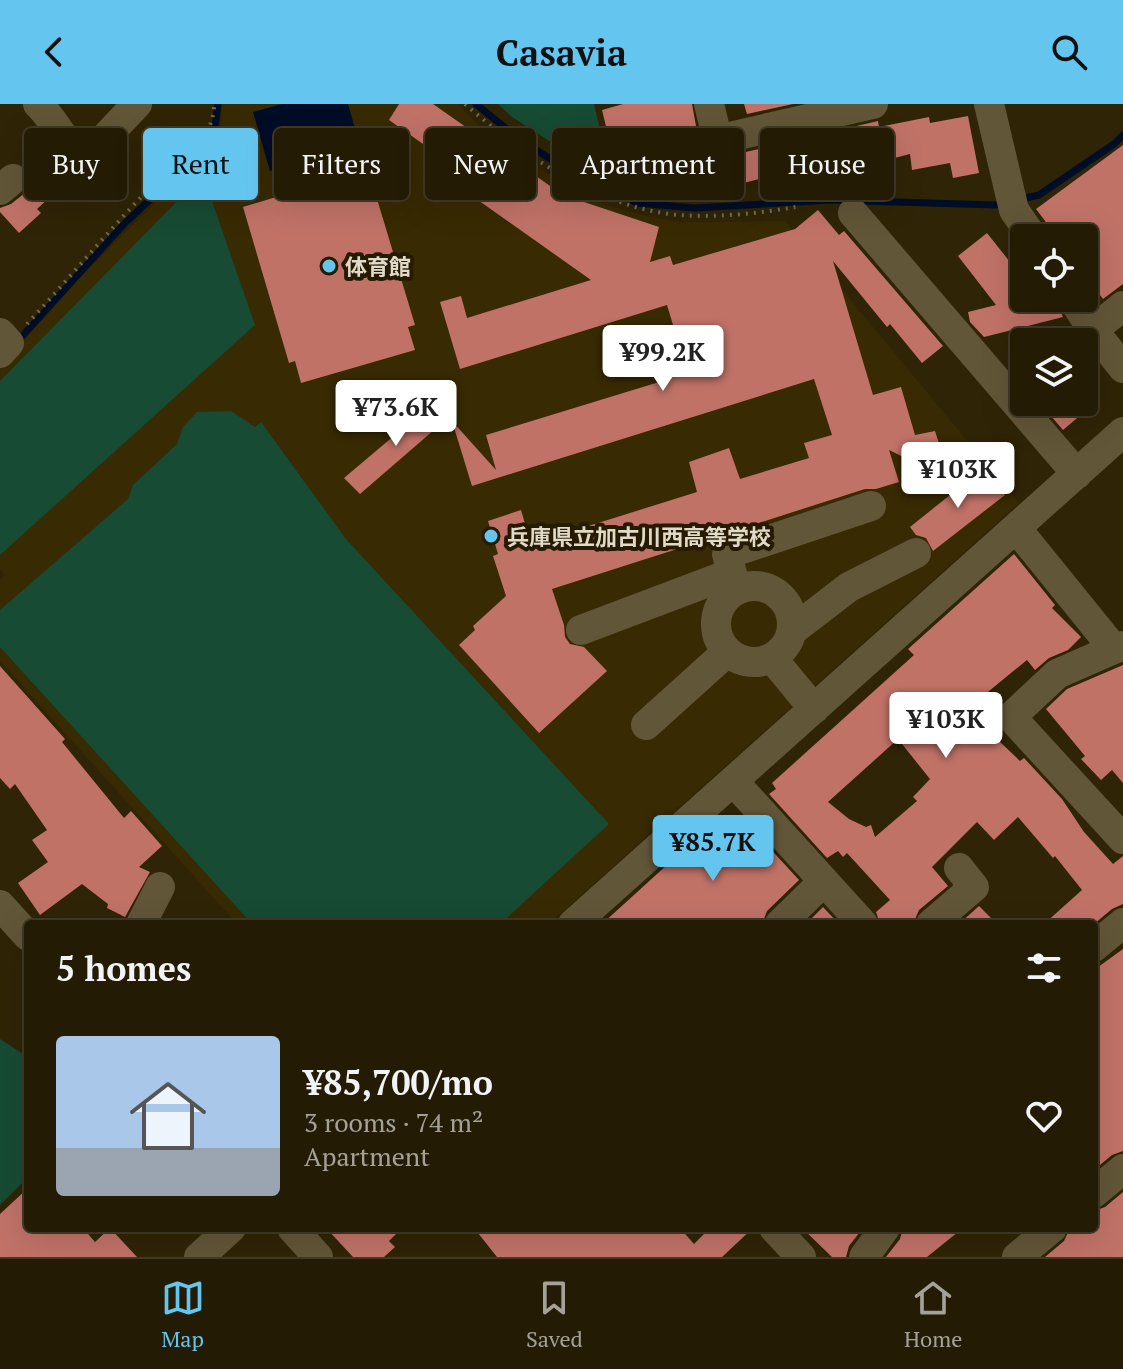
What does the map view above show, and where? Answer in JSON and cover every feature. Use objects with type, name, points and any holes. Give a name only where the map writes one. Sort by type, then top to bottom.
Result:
[{"type":"street","points":[[38,104],[79,154],[100,143],[137,104]]},
{"type":"street","points":[[709,104],[715,128]]},
{"type":"street","points":[[744,135],[873,104]]},
{"type":"street","points":[[989,104],[1013,203],[1025,224]]},
{"type":"street","points":[[853,213],[1077,474]]},
{"type":"street","points":[[1096,328],[1123,306]]},
{"type":"street","points":[[1098,336],[1123,368]]},
{"type":"street","points":[[577,920],[1123,432]]},
{"type":"street","points":[[871,506],[727,554],[734,582],[716,619],[720,642],[727,652],[749,662],[772,658],[782,651],[793,630],[849,587],[916,553]]},
{"type":"street","points":[[1016,528],[1118,647],[1057,674],[1002,725],[1119,827]]},
{"type":"street","points":[[581,630],[734,582],[772,590],[789,606],[793,630]]},
{"type":"street","points":[[646,725],[727,652]]},
{"type":"street","points":[[772,658],[814,709]]},
{"type":"street","points":[[733,781],[859,920]]},
{"type":"street","points":[[936,920],[974,887],[959,868]]},
{"type":"street","points":[[784,920],[824,881]]},
{"type":"street","points":[[143,920],[160,887]]},
{"type":"street","points":[[0,905],[24,932]]},
{"type":"street","points":[[1098,944],[1123,923]]},
{"type":"street","points":[[1098,1190],[1123,1169]]},
{"type":"street","points":[[199,1257],[227,1232]]},
{"type":"street","points":[[296,1232],[318,1257]]},
{"type":"street","points":[[778,1232],[801,1257]]},
{"type":"street","points":[[864,1257],[882,1232]]},
{"type":"street","points":[[1017,1257],[1047,1232]]},
{"type":"path","points":[[3,343],[147,192],[193,153],[210,126],[214,104]]},
{"type":"shaded area","name":"兵庫県立加古川西高等学校","points":[[222,104],[457,104],[482,128],[425,128],[425,200],[536,200],[536,167],[552,176],[552,200],[597,200],[646,216],[683,222],[785,221],[1019,503],[553,920],[233,920],[0,661],[0,580],[5,575],[0,570],[0,368],[75,282],[158,200],[258,200],[258,128],[220,128]]},
{"type":"green space","points":[[498,104],[594,104],[600,128],[552,128],[552,143],[536,132],[536,128],[529,128]]},
{"type":"green space","points":[[178,200],[212,200],[255,325],[0,555],[0,381]]},
{"type":"green space","points":[[231,411],[255,427],[261,422],[346,539],[609,824],[504,920],[248,920],[0,647],[0,610],[128,499],[133,485],[177,444],[183,427],[197,412]]},
{"type":"green space","points":[[0,1039],[24,1054],[24,1181],[0,1205]]},
{"type":"water","points":[[282,104],[348,104],[355,128],[274,128],[274,170],[270,171],[253,112]]},
{"type":"building","points":[[399,104],[433,104],[467,128],[425,128],[425,145],[409,134],[409,128],[400,128],[389,120]]},
{"type":"building","points":[[623,104],[692,104],[696,126],[606,128],[602,110]]},
{"type":"building","points":[[744,104],[793,104],[747,114]]},
{"type":"building","points":[[968,116],[979,173],[953,178],[950,163],[912,170],[910,154],[894,158],[894,128],[848,128],[878,121],[879,127],[929,117],[930,123]]},
{"type":"building","points":[[1123,145],[1123,284],[1103,299],[1098,292],[1098,224],[1047,224],[1036,209]]},
{"type":"building","points":[[760,149],[760,179],[744,183],[744,152]]},
{"type":"building","points":[[536,176],[552,187],[552,200],[578,200],[659,227],[650,262],[670,256],[673,265],[795,229],[818,210],[839,235],[844,231],[943,346],[922,363],[890,324],[887,327],[833,261],[873,395],[901,387],[915,435],[935,431],[944,459],[941,470],[928,469],[889,450],[899,482],[865,489],[552,589],[565,637],[570,644],[584,647],[607,671],[539,733],[459,645],[475,630],[473,626],[506,596],[493,556],[498,554],[488,521],[521,510],[531,544],[697,492],[689,462],[729,448],[740,479],[809,458],[804,443],[832,435],[814,379],[472,486],[452,421],[496,470],[486,435],[669,379],[661,354],[680,348],[667,305],[460,369],[440,302],[461,296],[467,318],[591,280],[478,200],[536,200]]},
{"type":"building","points":[[24,194],[24,200],[47,200],[37,209],[41,213],[19,233],[0,212],[0,208]]},
{"type":"building","name":"体育館","points":[[274,198],[274,200],[377,200],[415,325],[408,327],[415,350],[301,383],[295,361],[289,363],[243,207]]},
{"type":"building","points":[[987,233],[1010,262],[1010,312],[1061,312],[1063,317],[984,337],[970,322],[968,312],[996,305],[958,256]]},
{"type":"building","points":[[434,402],[449,417],[360,494],[344,478]]},
{"type":"building","points":[[1051,416],[1080,416],[1063,430]]},
{"type":"building","points":[[980,471],[1005,495],[933,551],[926,538],[916,535],[910,527]]},
{"type":"building","points":[[1014,554],[1055,605],[1052,608],[1081,637],[1068,650],[1049,658],[1035,670],[1027,660],[983,696],[995,710],[980,723],[1020,761],[1024,758],[1062,799],[1084,832],[1113,864],[1123,856],[1123,904],[1098,921],[1048,920],[1082,890],[1018,817],[994,840],[977,822],[932,867],[948,886],[919,910],[915,920],[879,920],[876,912],[890,900],[847,853],[843,857],[838,851],[827,858],[769,794],[776,789],[772,783],[914,655],[908,649]],"holes":[[[898,739],[930,779],[913,797],[917,801],[875,837],[871,825],[866,827],[849,819],[828,802]]]},
{"type":"building","points":[[1123,665],[1123,783],[1112,770],[1101,780],[1081,759],[1085,756],[1046,709],[1067,689]]},
{"type":"building","points":[[0,666],[65,739],[62,742],[124,818],[131,811],[162,846],[139,867],[150,872],[125,917],[107,908],[108,904],[82,884],[40,915],[18,883],[48,862],[32,840],[47,830],[15,784],[10,789],[0,778]]},
{"type":"building","points":[[741,817],[799,880],[767,911],[764,920],[606,920],[712,824],[720,834]]},
{"type":"building","points":[[979,906],[993,920],[963,920]]},
{"type":"building","points":[[823,907],[835,920],[810,920]]},
{"type":"building","points":[[1123,949],[1123,1151],[1112,1155],[1098,1167],[1098,967]]},
{"type":"building","points":[[24,1192],[24,1232],[86,1232],[95,1242],[106,1232],[114,1232],[137,1257],[0,1257],[0,1214]]},
{"type":"building","points":[[1123,1192],[1123,1257],[1045,1257],[1064,1241],[1068,1232],[1098,1232],[1098,1210]]},
{"type":"building","points":[[330,1232],[398,1232],[389,1241],[395,1247],[384,1257],[353,1257]]},
{"type":"building","points":[[477,1232],[684,1232],[694,1244],[706,1232],[749,1232],[722,1257],[497,1257]]},
{"type":"building","points":[[806,1232],[860,1232],[849,1246],[846,1257],[832,1257]]},
{"type":"building","points":[[902,1232],[958,1232],[927,1257],[886,1257]]},
{"type":"waterway","points":[[16,343],[124,224],[191,161],[215,127],[218,104]]},
{"type":"waterway","points":[[476,104],[520,140],[570,171],[637,203],[695,208],[830,200],[1005,203]]},
{"type":"waterway","points":[[1017,200],[1039,195],[1123,135]]},
{"type":"place","name":"体育館","points":[[329,266]]},
{"type":"place","name":"兵庫県立加古川西高等学校","points":[[491,536]]}]
